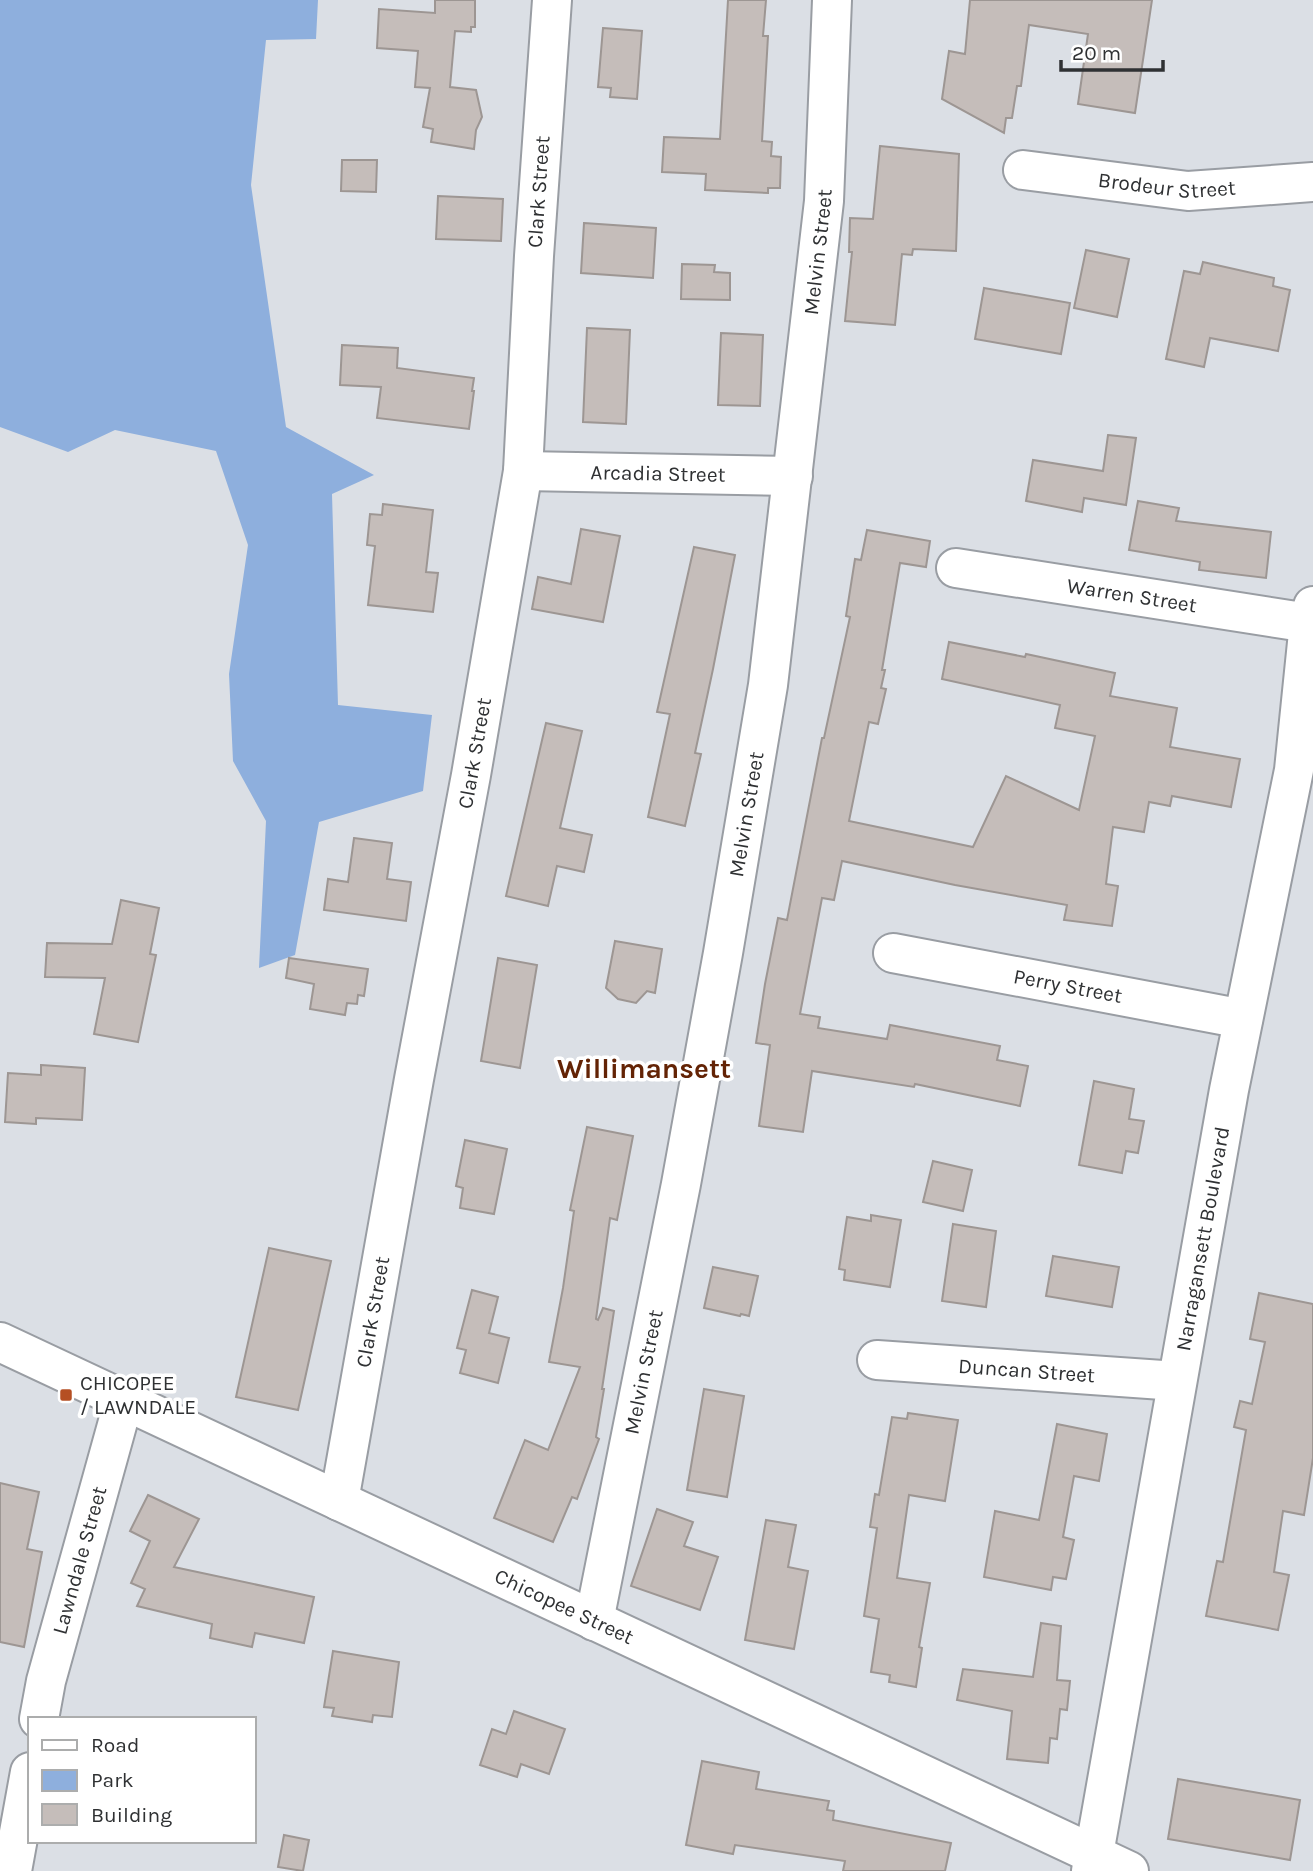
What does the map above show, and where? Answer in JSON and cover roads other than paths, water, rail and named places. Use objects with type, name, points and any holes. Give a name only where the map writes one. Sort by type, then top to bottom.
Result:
[{"type":"street","name":"Clark Street","points":[[339,1502],[471,775],[523,471],[534,256],[552,0]]},
{"type":"street","name":"Melvin Street","points":[[594,1621],[684,1171],[768,685],[824,201],[831,0]]},
{"type":"street","name":"Brodeur Street","points":[[1023,170],[1188,191],[1313,182]]},
{"type":"street","name":"Arcadia Street","points":[[523,471],[793,476]]},
{"type":"street","name":"Warren Street","points":[[956,568],[1311,615]]},
{"type":"street","name":"Narragansett Boulevard","points":[[1093,1863],[1226,1103],[1294,770],[1311,615]]},
{"type":"street","name":"Perry Street","points":[[892,953],[1243,1020]]},
{"type":"street","name":"Chicopee Street","points":[[0,1342],[594,1621],[1093,1863],[1129,1871]]},
{"type":"street","name":"Duncan Street","points":[[877,1360],[1177,1381]]},
{"type":"street","name":"Lawndale Street","points":[[39,1717],[46,1681],[124,1400]]},
{"type":"street","points":[[12,1871],[28,1783]]},
{"type":"place","name":"CHICOPEE / LAWNDALE","points":[[66,1395]]},
{"type":"district","name":"Willimansett","points":[[644,1068]]}]
